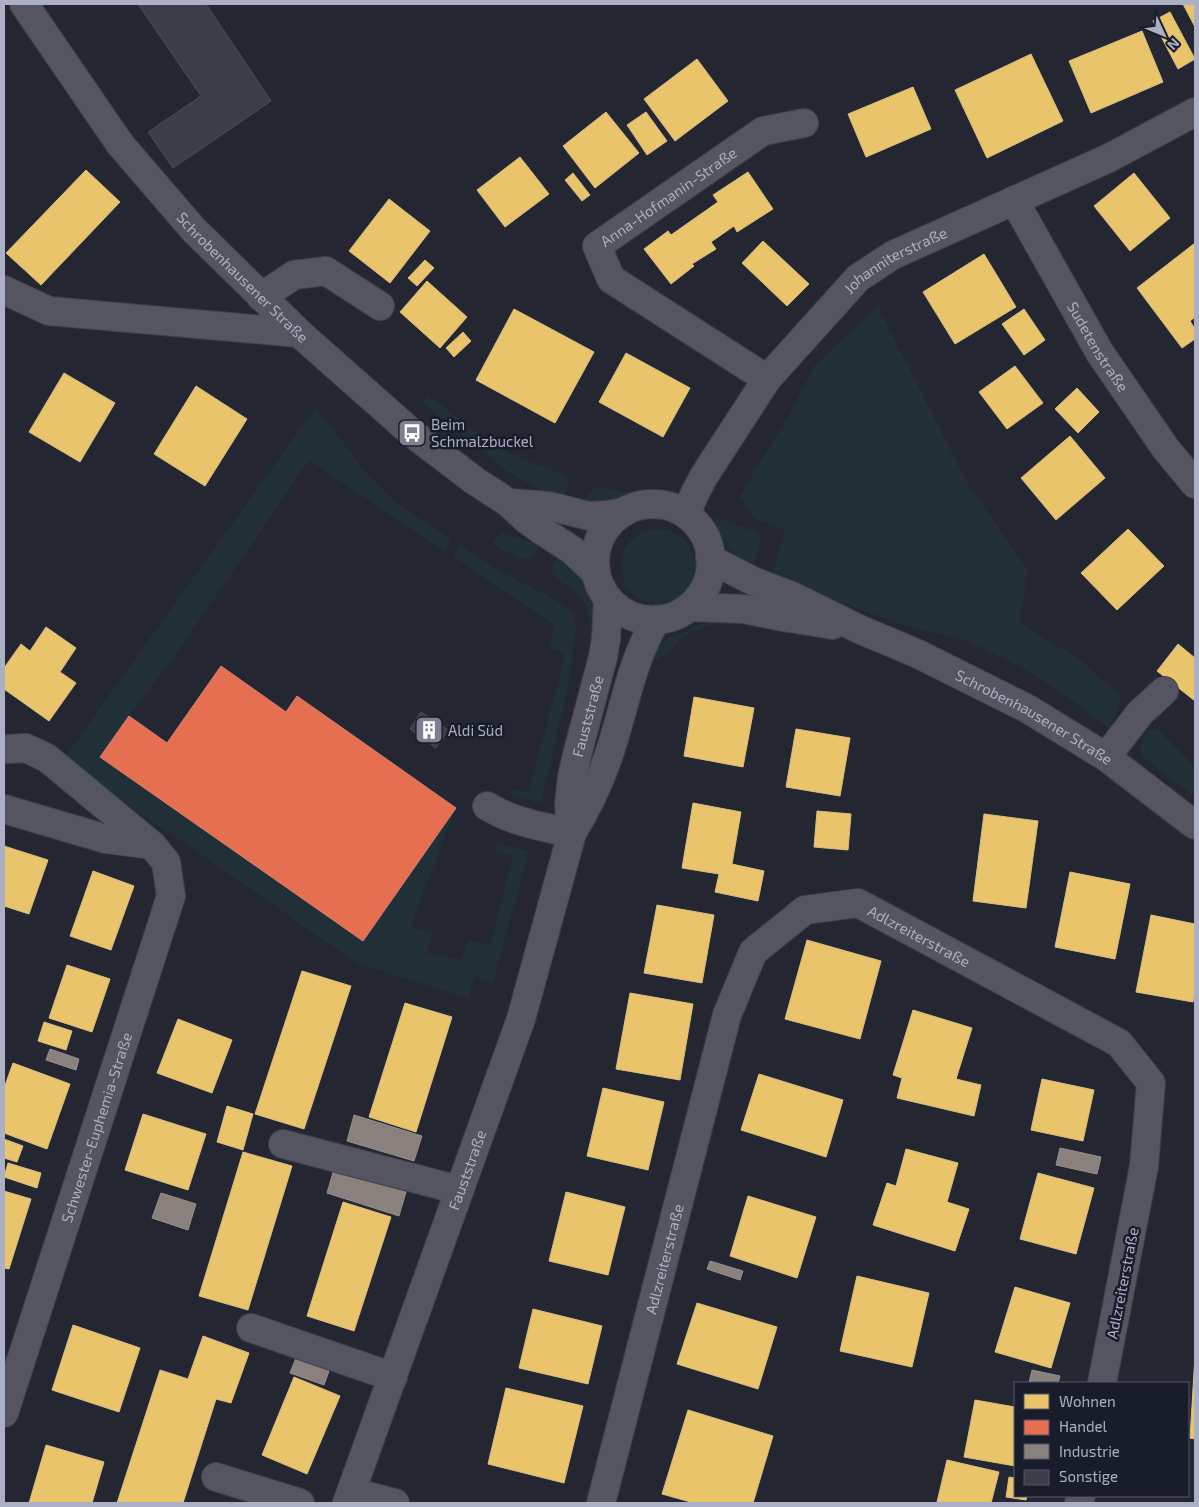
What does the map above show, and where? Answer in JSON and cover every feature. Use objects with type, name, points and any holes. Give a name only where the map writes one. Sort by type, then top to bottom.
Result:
[{"type":"street","name":"Schrobenhausener Straße","points":[[24,4],[44,30],[120,144],[193,229],[261,297],[298,333],[412,433],[475,481],[509,504],[541,530],[572,550],[596,573]]},
{"type":"street","name":"Johanniterstraße","points":[[686,514],[704,476],[767,379],[858,278],[893,255],[1109,158],[1195,112]]},
{"type":"street","name":"Anna-Hofmanin-Straße","points":[[767,379],[611,279],[597,246],[763,131],[804,123]]},
{"type":"street","name":"Sudetenstraße","points":[[1014,200],[1100,353],[1166,449],[1195,484]]},
{"type":"street","points":[[261,297],[294,275],[326,271],[380,306]]},
{"type":"street","points":[[4,290],[49,312],[298,333]]},
{"type":"street","points":[[509,504],[549,506],[589,516],[624,512],[638,506],[655,504],[686,514],[698,526],[707,542],[710,559],[709,573],[705,586],[699,597],[690,607],[680,613],[656,620],[643,620],[620,610],[608,600],[600,587],[596,573],[595,556],[599,540],[609,524],[624,512]]},
{"type":"street","name":"Schrobenhausener Straße","points":[[710,559],[755,582],[792,596],[861,630],[916,653],[1028,709],[1106,757],[1195,825]]},
{"type":"street","name":"Fauststraße","points":[[572,833],[569,805],[572,778],[603,657],[608,600]]},
{"type":"street","name":"Schrobenhausener Straße","points":[[690,607],[744,609],[861,630]]},
{"type":"street","name":"Fauststraße","points":[[350,1498],[521,1019],[572,833],[586,809],[604,768],[635,666],[646,636],[656,620]]},
{"type":"street","points":[[1106,757],[1140,713],[1164,690]]},
{"type":"street","name":"Schwester-Euphemia-Straße","points":[[4,1413],[171,896],[166,862],[152,845],[47,758],[26,748],[5,750]]},
{"type":"street","points":[[487,806],[504,816],[572,833]]},
{"type":"street","points":[[4,809],[106,839],[152,845]]},
{"type":"street","name":"Adlzreiterstraße","points":[[601,1503],[727,1015],[753,952],[805,910],[858,904],[1119,1043],[1152,1083],[1144,1166],[1102,1382]]},
{"type":"street","points":[[283,1144],[459,1190]]},
{"type":"street","points":[[251,1328],[393,1377]]},
{"type":"street","points":[[216,1477],[300,1503]]},
{"type":"street","points":[[350,1498],[395,1503]]},
{"type":"shaded area","points":[[878,306],[966,481],[1028,570],[1019,623],[1078,658],[1122,697],[1110,729],[1063,693],[1015,664],[960,638],[905,626],[772,577],[784,529],[756,520],[739,497],[788,417],[814,366]]},
{"type":"shaded area","points":[[428,395],[484,438],[515,456],[565,475],[570,481],[562,501],[509,473],[423,403]]},
{"type":"shaded area","points":[[315,408],[360,465],[385,492],[405,509],[449,537],[452,542],[445,551],[309,460],[185,642],[129,716],[101,757],[363,941],[456,808],[410,927],[433,932],[426,953],[461,960],[468,940],[490,945],[513,856],[495,852],[496,846],[501,844],[527,851],[528,854],[493,983],[475,977],[468,998],[356,963],[198,852],[138,813],[65,757]]},
{"type":"shaded area","points":[[600,487],[624,492],[657,492],[620,503],[582,506],[588,494],[593,489]]},
{"type":"shaded area","points":[[713,515],[756,532],[760,538],[760,543],[751,570],[738,559],[723,539]]},
{"type":"shaded area","points":[[651,529],[665,529],[679,535],[689,545],[695,559],[695,573],[689,587],[679,597],[665,603],[651,603],[637,597],[627,587],[621,573],[621,559],[627,545],[637,535]]},
{"type":"shaded area","points":[[500,532],[541,545],[537,554],[532,558],[526,559],[508,553],[493,543]]},
{"type":"shaded area","points":[[462,546],[502,572],[567,607],[574,615],[576,628],[569,683],[541,803],[512,796],[511,789],[529,792],[565,654],[550,648],[554,624],[453,556],[459,547]]},
{"type":"shaded area","points":[[559,555],[585,577],[595,615],[592,643],[590,644],[590,620],[582,598],[559,581],[553,573],[552,569]]},
{"type":"shaded area","points":[[715,621],[738,621],[709,626],[695,631],[682,638],[667,654],[651,661],[650,655],[668,638],[682,634],[698,625]]},
{"type":"shaded area","points":[[1157,729],[1195,767],[1195,797],[1143,757],[1141,746],[1143,740],[1149,730]]},
{"type":"building: Wohnen","points":[[1183,4],[1195,4],[1195,27]]},
{"type":"building: Wohnen","points":[[1170,12],[1195,59],[1178,69],[1153,21]]},
{"type":"building: Wohnen","points":[[1142,31],[1163,82],[1091,113],[1069,61]]},
{"type":"building: Wohnen","points":[[1031,54],[1063,121],[987,158],[955,90]]},
{"type":"building: Wohnen","points":[[697,59],[728,101],[675,141],[644,99]]},
{"type":"building: Wohnen","points":[[913,87],[931,129],[866,157],[848,114]]},
{"type":"building: Wohnen","points":[[606,112],[639,153],[595,188],[563,146]]},
{"type":"building: Wohnen","points":[[646,112],[667,141],[647,155],[627,125]]},
{"type":"building: Wohnen","points":[[520,157],[549,194],[505,227],[477,190]]},
{"type":"building: Wohnen","points":[[86,170],[120,202],[41,285],[6,253]]},
{"type":"building: Wohnen","points":[[748,172],[773,209],[737,232],[734,226],[711,242],[716,249],[692,264],[694,266],[671,284],[644,249],[668,231],[671,235],[718,202],[713,195]]},
{"type":"building: Wohnen","points":[[573,173],[590,195],[582,201],[565,180]]},
{"type":"building: Wohnen","points":[[1134,173],[1170,218],[1130,251],[1094,206]]},
{"type":"building: Wohnen","points":[[389,199],[430,231],[390,283],[349,251]]},
{"type":"building: Wohnen","points":[[763,241],[809,284],[787,306],[742,263]]},
{"type":"building: Wohnen","points":[[1195,243],[1195,317],[1190,321],[1195,329],[1195,339],[1182,348],[1137,288]]},
{"type":"building: Wohnen","points":[[984,254],[1016,307],[955,344],[923,292]]},
{"type":"building: Wohnen","points":[[425,260],[434,268],[417,286],[408,278]]},
{"type":"building: Wohnen","points":[[427,281],[467,317],[440,348],[400,312]]},
{"type":"building: Wohnen","points":[[514,309],[594,352],[555,423],[476,380]]},
{"type":"building: Wohnen","points":[[1024,309],[1045,340],[1024,355],[1002,324]]},
{"type":"building: Wohnen","points":[[463,332],[471,341],[454,357],[446,348]]},
{"type":"building: Wohnen","points":[[626,353],[690,388],[663,437],[599,402]]},
{"type":"building: Wohnen","points":[[1015,366],[1043,403],[1007,429],[979,392]]},
{"type":"building: Wohnen","points":[[64,373],[115,403],[80,462],[29,432]]},
{"type":"building: Wohnen","points":[[196,386],[247,419],[205,486],[154,454]]},
{"type":"building: Wohnen","points":[[1077,388],[1099,412],[1078,433],[1055,409]]},
{"type":"building: Wohnen","points":[[1070,436],[1105,478],[1056,520],[1021,478]]},
{"type":"building: Wohnen","points":[[1128,529],[1164,566],[1117,610],[1081,573]]},
{"type":"building: Wohnen","points":[[46,627],[76,648],[60,672],[76,683],[49,721],[4,689],[4,668],[21,644],[30,651]]},
{"type":"building: Wohnen","points":[[1178,644],[1195,658],[1195,701],[1157,671]]},
{"type":"building: Wohnen","points":[[694,697],[754,708],[743,767],[684,756]]},
{"type":"building: Wohnen","points":[[796,729],[850,738],[840,796],[786,787]]},
{"type":"building: Wohnen","points":[[693,803],[741,812],[732,864],[764,871],[758,901],[715,892],[719,874],[682,868]]},
{"type":"building: Wohnen","points":[[817,811],[851,814],[848,850],[814,847]]},
{"type":"building: Wohnen","points":[[984,814],[1038,821],[1026,908],[973,901]]},
{"type":"building: Wohnen","points":[[4,846],[48,860],[29,914],[4,906]]},
{"type":"building: Wohnen","points":[[93,871],[134,886],[111,950],[70,936]]},
{"type":"building: Wohnen","points":[[1070,872],[1130,884],[1115,959],[1055,947]]},
{"type":"building: Wohnen","points":[[657,905],[714,915],[702,983],[644,973]]},
{"type":"building: Wohnen","points":[[1151,915],[1195,924],[1195,990],[1193,1002],[1136,992]]},
{"type":"building: Wohnen","points":[[807,940],[881,961],[860,1039],[785,1019]]},
{"type":"building: Wohnen","points":[[67,965],[110,979],[92,1032],[49,1018]]},
{"type":"building: Wohnen","points":[[302,971],[351,986],[304,1129],[255,1114]]},
{"type":"building: Wohnen","points":[[630,993],[693,1004],[680,1080],[616,1069]]},
{"type":"building: Wohnen","points":[[405,1003],[452,1017],[416,1132],[369,1117]]},
{"type":"building: Wohnen","points":[[913,1010],[972,1028],[956,1079],[981,1085],[974,1116],[897,1098],[902,1078],[893,1075]]},
{"type":"building: Wohnen","points":[[178,1019],[232,1040],[212,1093],[157,1073]]},
{"type":"building: Wohnen","points":[[44,1022],[72,1031],[66,1050],[38,1041]]},
{"type":"building: Wohnen","points":[[13,1063],[70,1084],[47,1149],[4,1133],[4,1088]]},
{"type":"building: Wohnen","points":[[759,1074],[843,1100],[826,1157],[741,1130]]},
{"type":"building: Wohnen","points":[[1042,1079],[1094,1090],[1083,1141],[1031,1130]]},
{"type":"building: Wohnen","points":[[603,1088],[664,1102],[648,1170],[587,1156]]},
{"type":"building: Wohnen","points":[[227,1106],[253,1114],[243,1150],[217,1142]]},
{"type":"building: Wohnen","points":[[143,1114],[206,1134],[188,1190],[125,1170]]},
{"type":"building: Wohnen","points":[[4,1139],[23,1146],[17,1162],[4,1158]]},
{"type":"building: Wohnen","points":[[906,1149],[958,1163],[947,1202],[969,1209],[955,1251],[873,1225],[887,1183],[896,1186]]},
{"type":"building: Wohnen","points":[[243,1152],[292,1166],[248,1310],[199,1296]]},
{"type":"building: Wohnen","points":[[8,1163],[41,1173],[37,1188],[4,1177]]},
{"type":"building: Wohnen","points":[[1038,1173],[1094,1188],[1076,1254],[1020,1239]]},
{"type":"building: Wohnen","points":[[4,1191],[31,1199],[9,1269],[4,1268]]},
{"type":"building: Wohnen","points":[[566,1192],[625,1207],[608,1275],[549,1261]]},
{"type":"building: Wohnen","points":[[748,1196],[816,1217],[797,1278],[730,1256]]},
{"type":"building: Wohnen","points":[[343,1202],[391,1217],[354,1331],[307,1316]]},
{"type":"building: Wohnen","points":[[857,1276],[929,1293],[912,1367],[840,1351]]},
{"type":"building: Wohnen","points":[[1015,1287],[1070,1303],[1051,1368],[995,1352]]},
{"type":"building: Wohnen","points":[[697,1303],[777,1327],[758,1389],[677,1364]]},
{"type":"building: Wohnen","points":[[533,1309],[602,1326],[588,1384],[519,1368]]},
{"type":"building: Wohnen","points":[[73,1325],[140,1348],[119,1412],[52,1390]]},
{"type":"building: Wohnen","points":[[203,1336],[249,1353],[231,1403],[216,1399],[183,1503],[117,1503],[160,1370],[188,1379]]},
{"type":"building: Wohnen","points":[[1195,1356],[1195,1439],[1190,1438]]},
{"type":"building: Wohnen","points":[[294,1377],[340,1396],[307,1474],[262,1455]]},
{"type":"building: Wohnen","points":[[506,1388],[583,1406],[564,1483],[488,1464]]},
{"type":"building: Wohnen","points":[[975,1400],[1014,1407],[1014,1466],[964,1457]]},
{"type":"building: Wohnen","points":[[688,1410],[773,1436],[753,1503],[694,1503],[662,1494]]},
{"type":"building: Wohnen","points":[[46,1445],[104,1462],[92,1503],[29,1503]]},
{"type":"building: Wohnen","points":[[947,1460],[999,1472],[991,1503],[937,1502]]},
{"type":"building: Wohnen","points":[[1009,1477],[1014,1478],[1014,1497],[1027,1497],[1026,1500],[1006,1497]]},
{"type":"building: Handel","points":[[221,666],[286,712],[297,696],[456,808],[363,941],[100,757],[129,716],[167,743]]},
{"type":"building: Industrie","points":[[50,1049],[79,1059],[76,1070],[46,1060]]},
{"type":"building: Industrie","points":[[354,1115],[422,1136],[414,1161],[347,1141]]},
{"type":"building: Industrie","points":[[1060,1148],[1101,1157],[1097,1174],[1056,1165]]},
{"type":"building: Industrie","points":[[334,1169],[406,1192],[399,1216],[327,1193]]},
{"type":"building: Industrie","points":[[161,1193],[196,1204],[188,1230],[152,1218]]},
{"type":"building: Industrie","points":[[710,1261],[743,1271],[740,1280],[707,1269]]},
{"type":"building: Industrie","points":[[296,1358],[329,1371],[324,1385],[290,1373]]},
{"type":"building: Industrie","points":[[1032,1370],[1060,1376],[1058,1382],[1029,1382]]},
{"type":"building: Sonstige","points":[[138,4],[206,4],[271,101],[173,168],[148,132],[201,96]]},
{"type":"building: Sonstige","name":"Aldi Süd","points":[[421,712],[448,730],[436,748],[410,729]]},
{"type":"place","name":"Beim Schmalzbuckel","points":[[412,433]]},
{"type":"place","name":"Aldi Süd","points":[[429,730]]}]
